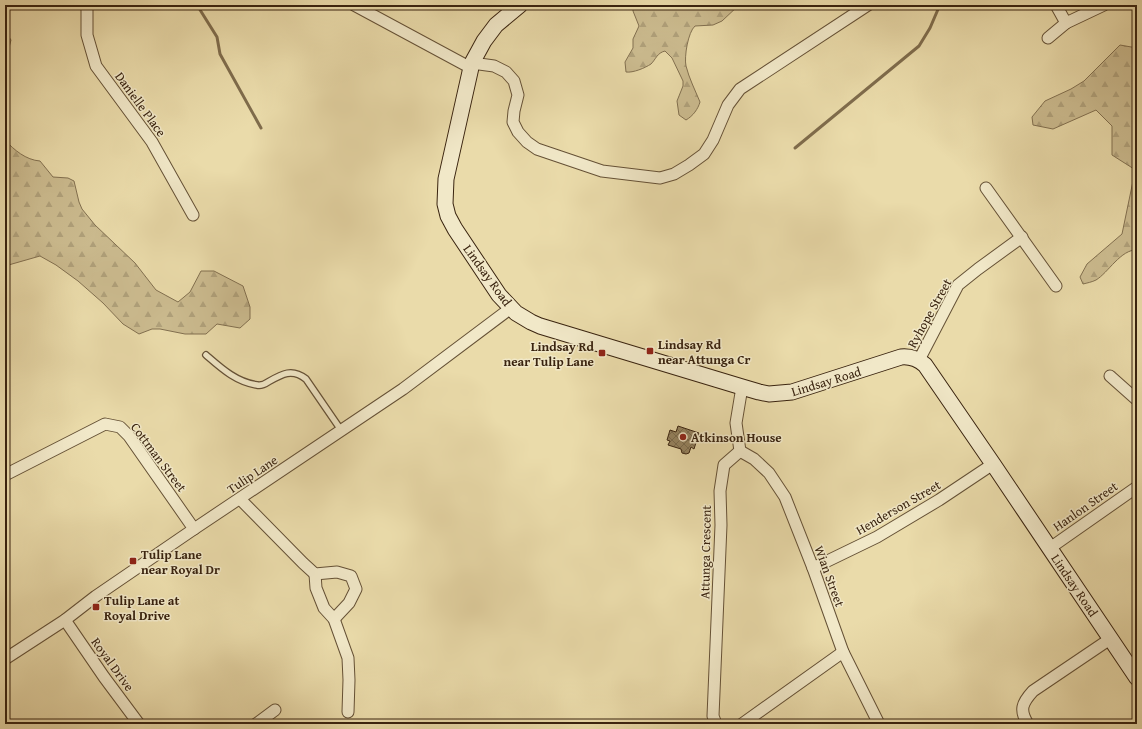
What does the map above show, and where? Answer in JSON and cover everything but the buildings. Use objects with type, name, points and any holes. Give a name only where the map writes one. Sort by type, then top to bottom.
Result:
[{"type":"street","name":"Danielle Place","points":[[87,5],[87,35],[96,66],[152,142],[193,214]]},
{"type":"street","points":[[354,5],[472,66],[494,66],[506,72],[514,81],[518,95],[513,122],[518,132],[526,142],[537,149],[602,171],[660,178],[674,174],[704,154],[713,140],[728,105],[740,89],[868,5]]},
{"type":"street","name":"Lindsay Road","points":[[520,5],[496,25],[484,41],[472,66],[446,180],[445,204],[448,216],[455,229],[500,295],[511,308],[524,318],[540,326],[769,394],[792,392],[901,357],[908,356],[919,360],[926,365],[1137,678]]},
{"type":"street","points":[[1056,5],[1066,22]]},
{"type":"street","points":[[1048,38],[1066,22],[1104,5]]},
{"type":"street","points":[[986,188],[1056,286]]},
{"type":"street","name":"Ryhope Street","points":[[919,360],[958,285],[1022,238]]},
{"type":"street","name":"Tulip Lane","points":[[5,659],[64,620],[96,596],[194,529],[403,389],[511,308]]},
{"type":"street","points":[[1110,376],[1137,400]]},
{"type":"street","points":[[740,451],[736,423],[742,387]]},
{"type":"street","name":"Cottman Street","points":[[5,475],[105,424],[120,427],[129,436],[194,529]]},
{"type":"street","name":"Wian Street","points":[[740,451],[754,459],[769,473],[785,497],[813,568],[843,652],[879,724]]},
{"type":"street","name":"Attunga Crescent","points":[[716,724],[713,716],[721,525],[720,491],[724,465],[740,451]]},
{"type":"street","name":"Henderson Street","points":[[813,568],[877,537],[939,500],[993,464]]},
{"type":"street","name":"Hanlon Street","points":[[1050,548],[1137,487]]},
{"type":"street","points":[[240,499],[302,563],[315,574],[336,572],[351,576],[356,588],[349,603],[334,619]]},
{"type":"street","points":[[315,574],[316,588],[324,608],[334,619],[348,658],[348,712]]},
{"type":"street","name":"Royal Drive","points":[[64,620],[139,724]]},
{"type":"street","points":[[1028,724],[1022,706],[1033,691],[1110,639]]},
{"type":"street","points":[[742,724],[843,652]]},
{"type":"street","points":[[256,724],[275,710]]},
{"type":"lane","points":[[206,355],[236,379],[256,385],[261,385],[288,373],[293,372],[300,374],[306,379],[341,430]]},
{"type":"green space","points":[[633,5],[678,5],[687,7],[691,5],[739,5],[722,21],[713,25],[695,26],[690,34],[686,51],[686,66],[690,80],[700,102],[695,112],[686,120],[679,115],[677,101],[683,86],[683,81],[672,58],[665,51],[658,55],[648,66],[635,71],[626,72],[625,62],[633,48],[633,39],[639,26],[633,11]]},
{"type":"green space","points":[[5,23],[11,40],[5,63]]},
{"type":"green space","points":[[1120,45],[1137,48],[1137,175],[1134,169],[1112,155],[1112,126],[1096,110],[1053,129],[1033,125],[1032,117],[1045,101],[1084,81]]},
{"type":"green space","points":[[5,140],[21,154],[30,159],[40,161],[53,177],[68,178],[74,181],[82,209],[95,225],[135,263],[156,290],[178,302],[190,292],[201,271],[214,271],[243,286],[250,307],[250,319],[240,328],[217,324],[206,334],[185,334],[152,329],[139,334],[123,324],[103,303],[78,281],[56,265],[40,256],[5,266]]},
{"type":"green space","points":[[1137,177],[1137,250],[1126,253],[1120,257],[1101,277],[1083,284],[1080,277],[1087,264],[1122,234],[1133,181]]},
{"type":"waterway","points":[[197,5],[217,37],[220,54],[261,128]]},
{"type":"waterway","points":[[795,148],[919,46],[930,28],[939,5]]},
{"type":"place","name":"Lindsay Rd near Attunga Cr","points":[[650,351]]},
{"type":"place","name":"Lindsay Rd near Tulip Lane","points":[[602,353]]},
{"type":"place","name":"Atkinson House","points":[[683,437]]},
{"type":"place","name":"Tulip Lane near Royal Dr","points":[[133,561]]},
{"type":"place","name":"Tulip Lane at Royal Drive","points":[[96,607]]}]
